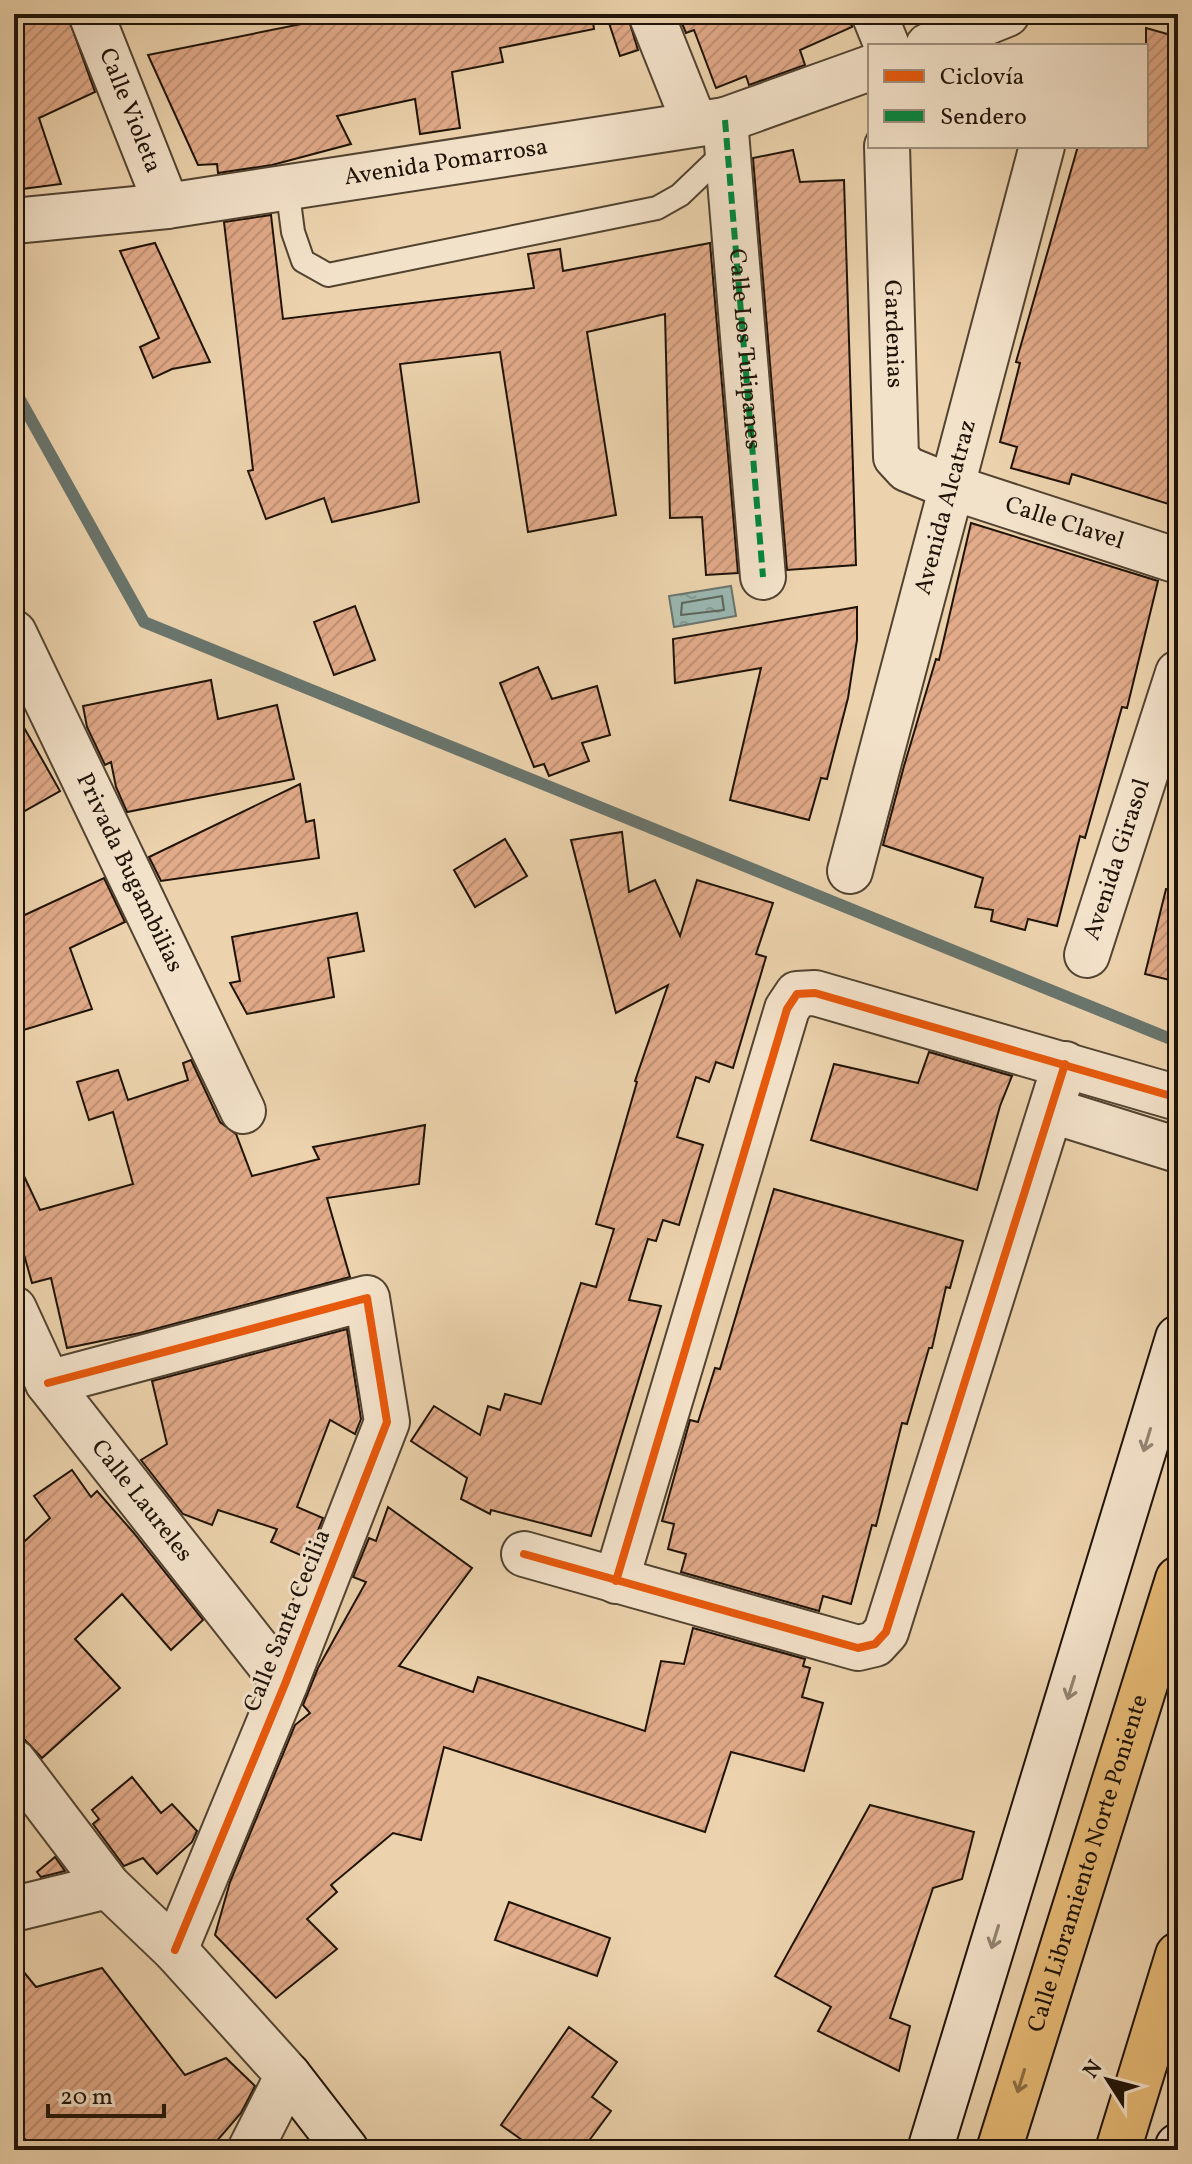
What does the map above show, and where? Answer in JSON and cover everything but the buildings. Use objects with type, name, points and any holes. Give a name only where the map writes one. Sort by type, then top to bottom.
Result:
[{"type":"highway","name":"Calle Libramiento Norte Poniente","points":[[999,2150],[1178,1579]]},
{"type":"highway","points":[[1118,2150],[1178,1955]]},
{"type":"street","name":"Calle Violeta","points":[[91,14],[167,206]]},
{"type":"street","name":"Calle Los Tulipanes","points":[[651,14],[716,131],[763,577]]},
{"type":"street","points":[[874,14],[886,44]]},
{"type":"street","points":[[933,44],[1007,14]]},
{"type":"street","name":"Avenida Pomarrosa","points":[[14,221],[167,206],[287,186],[716,131],[868,69]]},
{"type":"street","name":"Gardenias","points":[[887,148],[896,457],[907,469],[951,487]]},
{"type":"street","name":"Avenida Alcatraz","points":[[850,871],[1041,148]]},
{"type":"street","name":"Calle Clavel","points":[[951,487],[1178,561]]},
{"type":"street","name":"Privada Bugambilias","points":[[14,633],[243,1111]]},
{"type":"street","name":"Avenida Girasol","points":[[1087,955],[1178,673]]},
{"type":"street","points":[[616,1581],[787,1009],[797,994],[815,993],[1177,1097],[1169,1147],[1053,1111]]},
{"type":"street","points":[[524,1554],[858,1648],[875,1644],[886,1632],[1053,1111],[1065,1064]]},
{"type":"street","name":"Calle Santa Cecilia","points":[[48,1383],[367,1298],[387,1422],[285,1684],[175,1950]]},
{"type":"street","name":"Calle Laureles","points":[[14,1309],[48,1383],[285,1684]]},
{"type":"street","points":[[930,2150],[1178,1338]]},
{"type":"street","points":[[14,1762],[108,1886],[175,1950],[288,2075],[346,2150]]},
{"type":"street","points":[[14,1909],[108,1886]]},
{"type":"street","points":[[250,2150],[288,2075]]},
{"type":"lane","points":[[287,186],[293,232],[303,261],[328,275],[657,208],[680,195],[716,131]]},
{"type":"water","points":[[731,586],[736,616],[674,627],[669,596]]},
{"type":"waterway","points":[[14,389],[144,622],[1178,1042]]},
{"type":"marked path","points":[[725,120],[763,577]]},
{"type":"cycle path","points":[[616,1581],[787,1009],[797,994],[815,993],[1178,1098]]},
{"type":"cycle path","points":[[524,1554],[858,1648],[875,1644],[886,1632],[1065,1064]]},
{"type":"cycle path","points":[[48,1383],[367,1298],[387,1422],[285,1684],[175,1950]]}]
